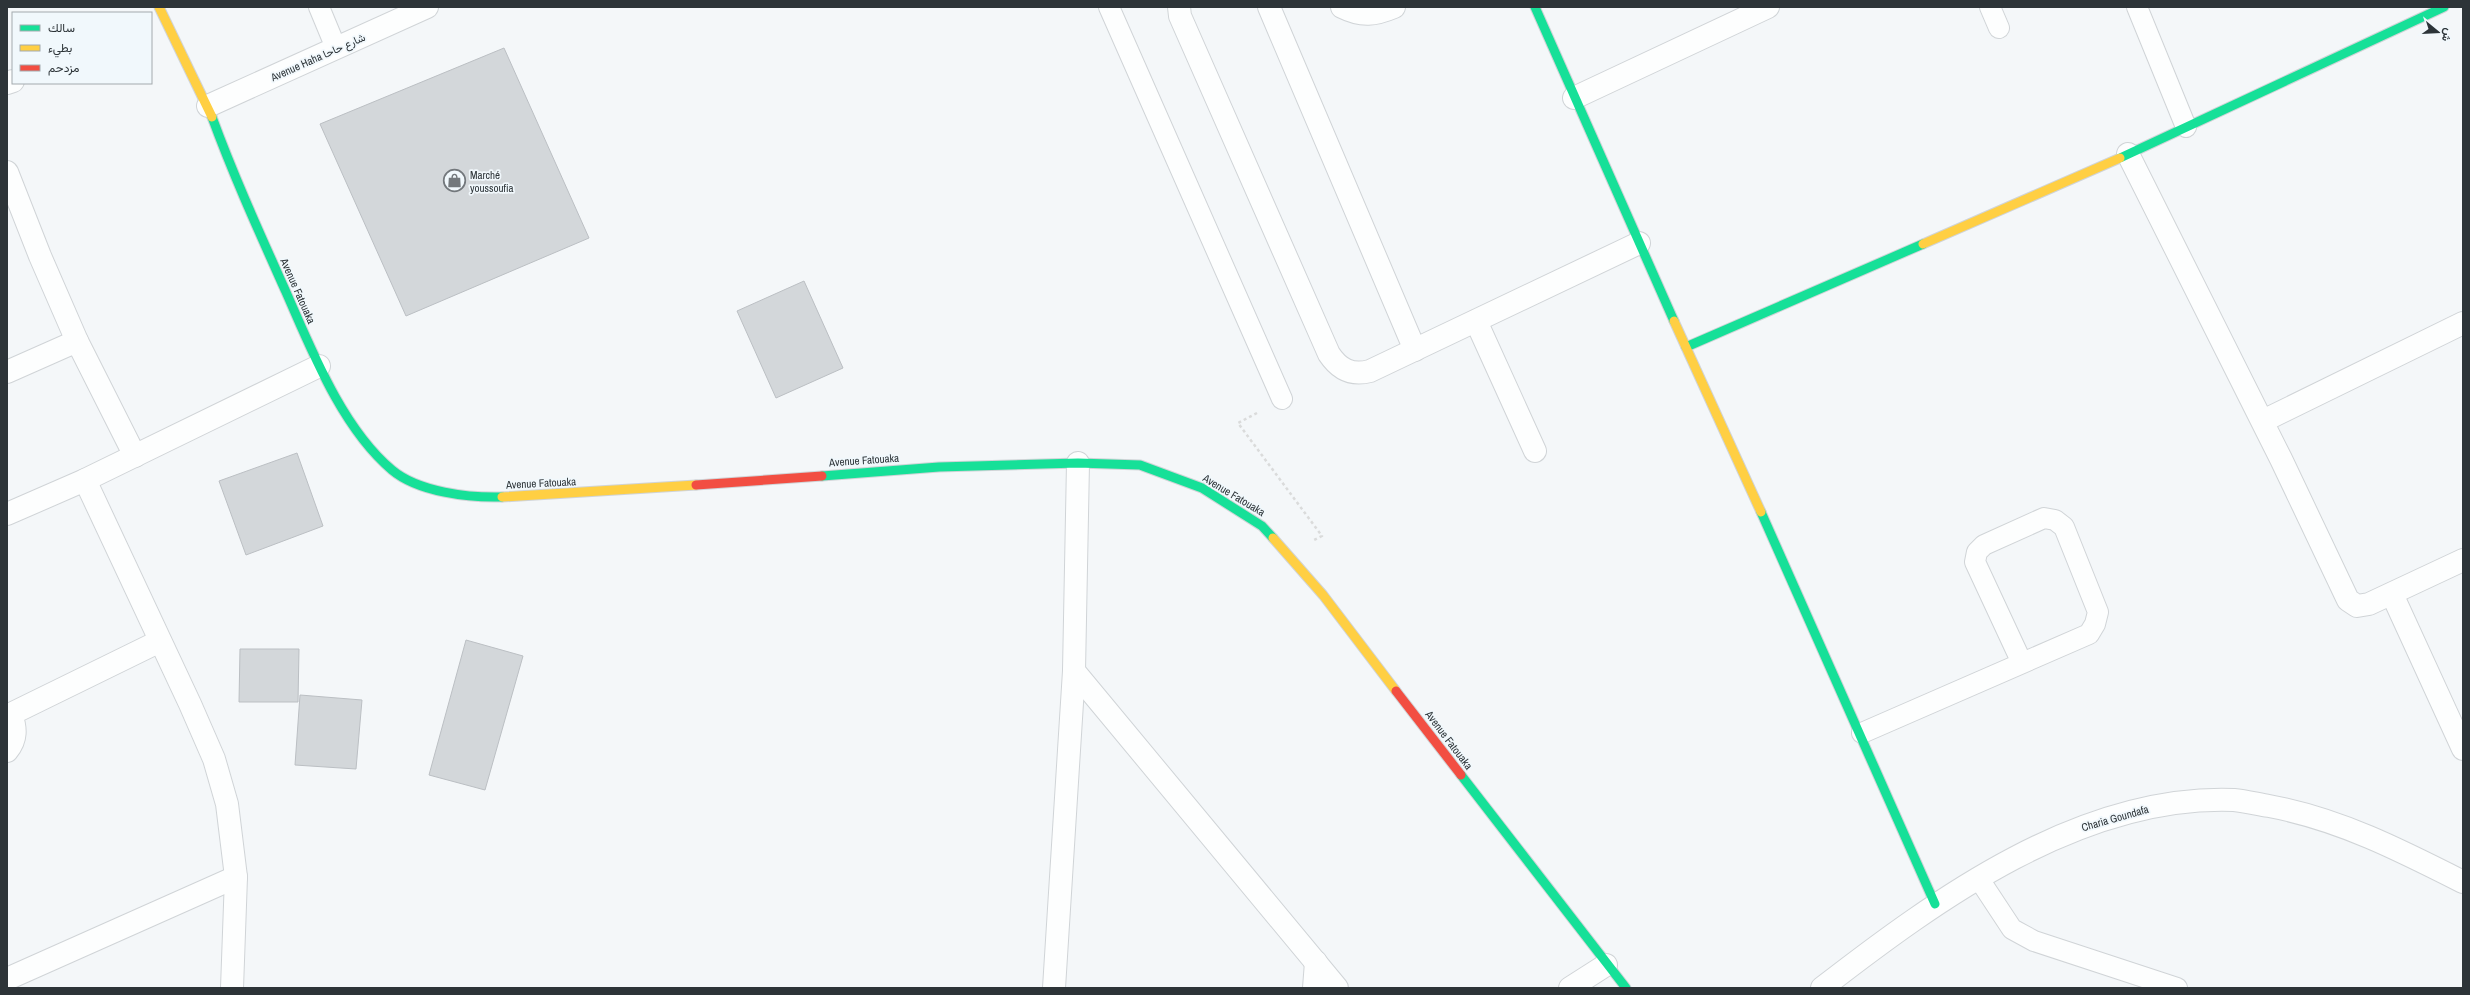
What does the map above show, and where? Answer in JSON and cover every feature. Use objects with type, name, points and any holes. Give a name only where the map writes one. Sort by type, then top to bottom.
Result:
[{"type":"street","name":"Avenue Haha شارع حاحا","points":[[208,106],[427,7]]},
{"type":"street","points":[[1179,7],[1183,23],[1329,354],[1338,367],[1350,372],[1362,373],[1415,350],[1639,243]]},
{"type":"street","points":[[1269,7],[1415,350]]},
{"type":"street","points":[[1342,7],[1354,13],[1369,15],[1394,7]]},
{"type":"street","points":[[1535,7],[1639,243],[1862,733],[1935,904]]},
{"type":"street","points":[[1574,98],[1768,7]]},
{"type":"street","points":[[1686,347],[2128,154],[2444,7]]},
{"type":"street","name":"Avenue Fatouaka","points":[[157,13],[208,106],[234,177],[319,366],[352,421],[371,448],[393,471],[430,489],[475,498],[546,496],[939,467],[1078,463],[1140,465],[1202,488],[1262,526],[1324,595],[1606,966],[1626,988]]},
{"type":"street","points":[[2128,154],[2263,421],[2348,600],[2357,606],[2364,606],[2463,560]]},
{"type":"street","points":[[7,172],[40,256],[78,341],[135,456]]},
{"type":"street","points":[[1476,321],[1535,451]]},
{"type":"street","points":[[2263,421],[2463,323]]},
{"type":"street","points":[[7,372],[78,341]]},
{"type":"street","points":[[7,514],[85,480],[319,366]]},
{"type":"street","points":[[1054,988],[1074,671],[1078,463]]},
{"type":"street","points":[[85,480],[214,759],[227,804],[236,877],[232,988]]},
{"type":"street","points":[[2392,594],[2463,749]]},
{"type":"street","points":[[7,751],[15,737],[16,727],[9,710],[160,641]]},
{"type":"street","points":[[1074,671],[1337,988]]},
{"type":"street","name":"Charia Goundafa","points":[[1822,988],[1935,904],[1979,879],[2077,828],[2134,810],[2189,801],[2235,800],[2293,811],[2346,826],[2409,854],[2463,882]]},
{"type":"street","points":[[11,981],[236,877]]},
{"type":"street","points":[[1314,988],[1316,962]]},
{"type":"street","points":[[1570,988],[1606,966]]},
{"type":"lane","points":[[318,7],[336,48]]},
{"type":"lane","points":[[1109,7],[1282,399]]},
{"type":"lane","points":[[1990,7],[1998,28]]},
{"type":"lane","points":[[2137,7],[2186,126]]},
{"type":"lane","points":[[1862,733],[2089,634],[2095,624],[2098,612],[2064,527],[2055,520],[2044,518],[1984,545],[1977,552],[1975,562],[2022,663]]},
{"type":"lane","points":[[1979,879],[2012,929],[2034,941],[2177,988]]},
{"type":"path","points":[[1252,416],[1238,423],[1322,536],[1286,552]]},
{"type":"building","name":"Marché youssoufia","points":[[504,48],[589,238],[406,316],[320,124]]},
{"type":"building","points":[[804,281],[843,368],[776,398],[737,311]]},
{"type":"building","points":[[297,453],[323,526],[246,555],[219,481]]},
{"type":"building","points":[[466,640],[523,656],[485,790],[429,775]]},
{"type":"building","points":[[240,649],[299,649],[298,702],[239,702]]},
{"type":"building","points":[[300,695],[362,700],[356,769],[295,765]]},
{"type":"traffic: fast","points":[[1535,7],[1674,321]]},
{"type":"traffic: fast","points":[[2120,158],[2444,7]]},
{"type":"traffic: fast","points":[[212,117],[229,162],[306,339],[343,411],[358,433],[374,453],[392,470],[403,478],[416,484],[460,495],[502,497]]},
{"type":"traffic: fast","points":[[1686,347],[1923,244]]},
{"type":"traffic: fast","points":[[822,476],[939,467],[1078,463],[1140,465],[1202,488],[1262,526],[1273,538]]},
{"type":"traffic: fast","points":[[1761,512],[1935,904]]},
{"type":"traffic: fast","points":[[1461,775],[1626,988]]},
{"type":"traffic: slow","points":[[159,7],[212,117]]},
{"type":"traffic: slow","points":[[1923,244],[2120,158]]},
{"type":"traffic: slow","points":[[1674,321],[1761,512]]},
{"type":"traffic: slow","points":[[502,497],[696,485]]},
{"type":"traffic: slow","points":[[1273,538],[1323,595],[1396,691]]},
{"type":"traffic: jam","points":[[696,485],[822,476]]},
{"type":"traffic: jam","points":[[1396,691],[1461,775]]},
{"type":"place","name":"Marché youssoufia","points":[[454,181]]}]
